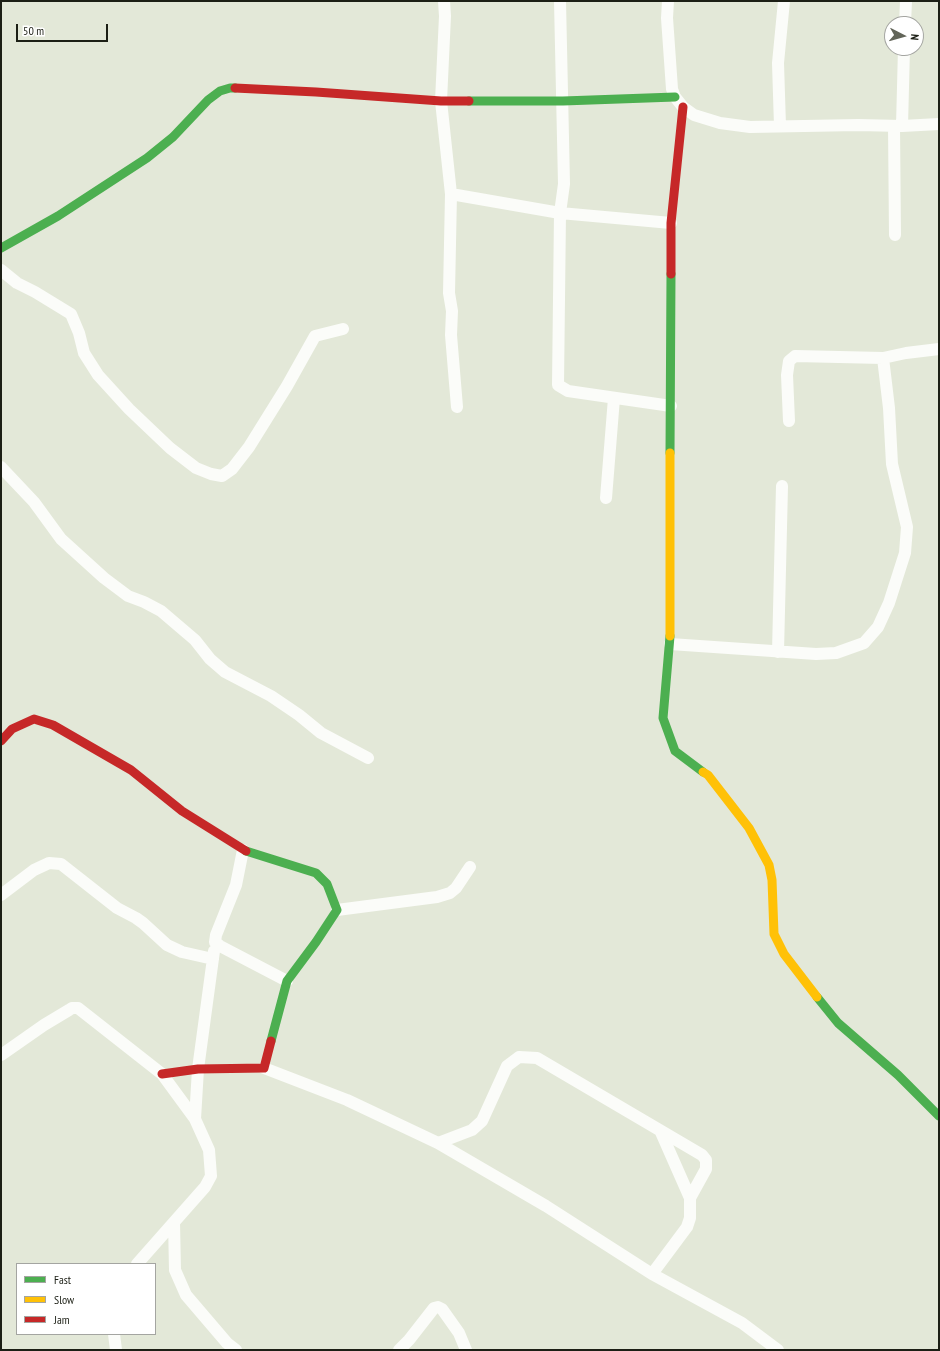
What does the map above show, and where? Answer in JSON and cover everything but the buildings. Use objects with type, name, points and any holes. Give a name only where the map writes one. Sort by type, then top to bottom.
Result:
[{"type":"street","points":[[444,1],[445,16],[441,101],[451,194],[449,294],[452,311],[451,335],[457,407]]},
{"type":"street","points":[[560,1],[564,184],[560,213],[558,385],[568,391],[671,406]]},
{"type":"street","points":[[668,1],[669,61],[672,89],[674,97],[683,107],[694,115],[720,123],[750,127],[858,125],[898,126],[939,124]]},
{"type":"street","points":[[780,126],[778,63],[784,1]]},
{"type":"street","points":[[905,16],[906,1]]},
{"type":"street","points":[[895,235],[898,126],[903,56]]},
{"type":"street","points":[[1,248],[58,216],[147,158],[173,137],[208,100],[220,91],[230,88],[316,92],[441,101],[563,101],[674,97]]},
{"type":"street","points":[[683,107],[671,223],[670,644],[663,718],[674,751],[708,775],[749,828],[763,853],[769,866],[772,880],[774,934],[784,954],[838,1023],[898,1075],[939,1116]]},
{"type":"street","points":[[451,194],[560,213],[671,223]]},
{"type":"street","points":[[1,270],[17,283],[71,314],[79,333],[84,354],[98,375],[129,409],[170,448],[196,468],[211,474],[222,476],[232,469],[250,447],[315,336],[343,329]]},
{"type":"street","points":[[788,421],[787,376],[789,361],[794,356],[883,358],[906,352],[939,349]]},
{"type":"street","points":[[670,644],[778,652],[816,654],[836,653],[864,643],[878,626],[889,603],[905,553],[908,527],[892,464],[889,408],[883,358]]},
{"type":"street","points":[[606,498],[614,398]]},
{"type":"street","points":[[1,467],[34,502],[61,539],[104,578],[128,596],[161,611],[195,640],[210,659],[225,672],[271,696],[299,715],[321,733],[368,758]]},
{"type":"street","points":[[778,652],[782,486]]},
{"type":"street","points":[[1,741],[12,729],[34,719],[53,725],[131,770],[182,812],[243,850],[316,873],[322,877],[337,910]]},
{"type":"street","points":[[195,1119],[198,1070],[216,935],[236,885],[243,850]]},
{"type":"street","points":[[1,895],[34,870],[49,863],[62,864],[117,908],[140,920],[167,945],[182,952],[213,959]]},
{"type":"street","points":[[264,1068],[287,981],[316,942],[337,910],[450,894],[456,888],[470,867]]},
{"type":"street","points":[[215,942],[287,981]]},
{"type":"street","points":[[1,1055],[44,1025],[72,1008],[78,1008],[162,1074],[195,1119],[210,1150],[211,1176],[205,1187],[138,1263]]},
{"type":"street","points":[[438,1143],[472,1130],[482,1121],[507,1066],[519,1057],[537,1058],[702,1154],[706,1160],[706,1169],[690,1198]]},
{"type":"street","points":[[162,1074],[198,1070],[264,1068],[347,1100],[438,1143],[546,1206],[652,1274],[742,1323],[778,1350]]},
{"type":"street","points":[[652,1274],[688,1227],[690,1218],[690,1198],[660,1130]]},
{"type":"street","points":[[174,1222],[175,1270],[186,1295],[227,1343],[236,1350]]},
{"type":"street","points":[[399,1350],[410,1340],[434,1308],[438,1307],[442,1309],[459,1334],[466,1350]]},
{"type":"street","points":[[114,1335],[116,1350]]},
{"type":"traffic: fast","points":[[1,248],[58,216],[147,158],[173,137],[208,100],[220,91],[235,88]]},
{"type":"traffic: fast","points":[[469,101],[563,101],[675,97]]},
{"type":"traffic: fast","points":[[670,453],[671,274]]},
{"type":"traffic: fast","points":[[670,636],[663,718],[675,751],[703,772]]},
{"type":"traffic: fast","points":[[246,851],[316,873],[327,884],[337,910],[316,942],[287,981],[271,1041]]},
{"type":"traffic: fast","points":[[817,997],[838,1023],[898,1075],[939,1116]]},
{"type":"traffic: slow","points":[[670,453],[670,636]]},
{"type":"traffic: slow","points":[[703,772],[708,775],[749,828],[769,865],[772,880],[774,934],[784,954],[817,997]]},
{"type":"traffic: jam","points":[[235,88],[441,101],[469,101]]},
{"type":"traffic: jam","points":[[671,274],[671,223],[683,107]]},
{"type":"traffic: jam","points":[[1,741],[12,729],[34,719],[53,725],[131,770],[182,811],[246,851]]},
{"type":"traffic: jam","points":[[162,1074],[198,1069],[264,1068],[271,1041]]}]
